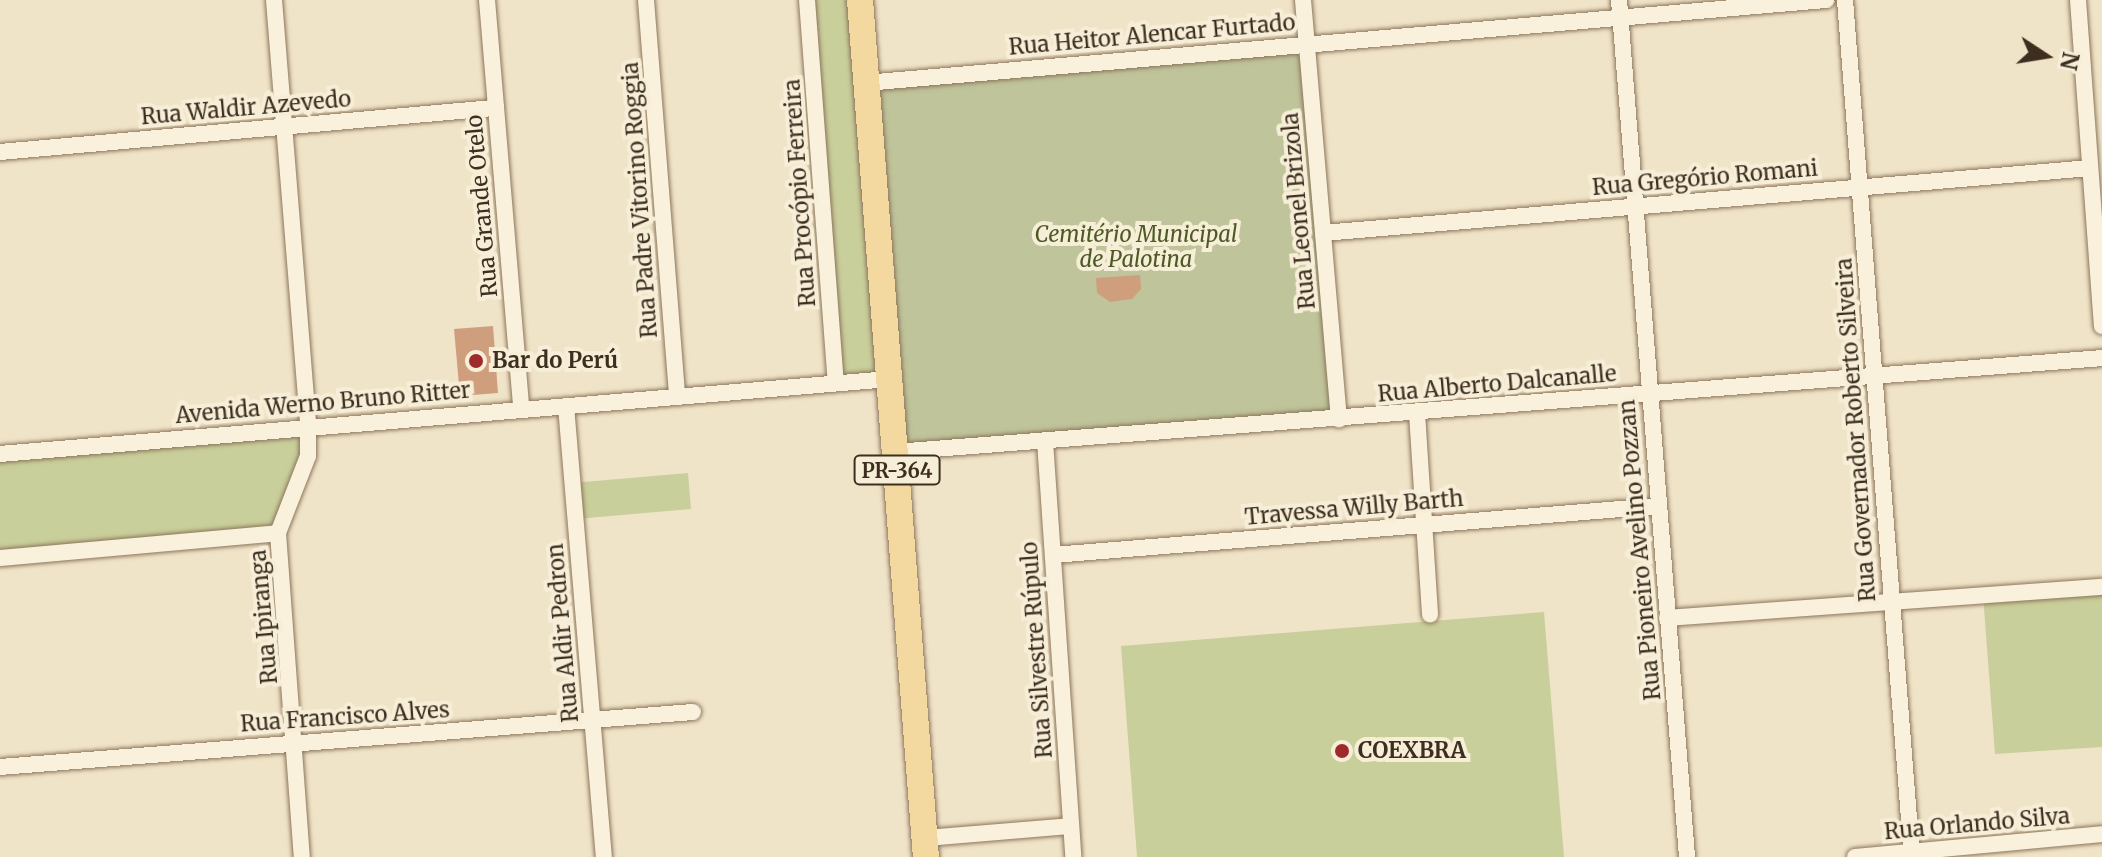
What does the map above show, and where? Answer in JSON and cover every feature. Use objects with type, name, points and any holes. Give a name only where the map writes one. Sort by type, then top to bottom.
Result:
[{"type":"main road","name":"PR-364","points":[[860,0],[926,848]]},
{"type":"street","name":"Rua Ipiranga","points":[[274,0],[308,426],[308,456],[278,533],[298,743],[302,857]]},
{"type":"street","name":"Rua Grande Otelo","points":[[487,0],[521,409]]},
{"type":"street","name":"Rua Padre Vitorino Roggia","points":[[646,0],[677,396]]},
{"type":"street","name":"Rua Procópio Ferreira","points":[[807,0],[836,383]]},
{"type":"street","name":"Rua Leonel Brizola","points":[[1303,0],[1339,419]]},
{"type":"street","name":"Rua Heitor Alencar Furtado","points":[[865,83],[1307,43],[1620,8],[1826,0]]},
{"type":"street","name":"Rua Governador Roberto Silveira","points":[[1845,0],[1912,854]]},
{"type":"street","points":[[2078,0],[2102,326]]},
{"type":"street","name":"Rua Pioneiro Avelino Pozzan","points":[[1620,8],[1687,857]]},
{"type":"street","name":"Rua Waldir Azevedo","points":[[0,152],[496,108]]},
{"type":"street","name":"Rua Gregório Romani","points":[[1323,233],[2090,168]]},
{"type":"street","name":"Rua Alberto Dalcanalle","points":[[895,452],[2102,358]]},
{"type":"street","name":"Avenida Werno Bruno Ritter","points":[[0,454],[889,379]]},
{"type":"street","name":"Rua Aldir Pedron","points":[[566,406],[604,857]]},
{"type":"street","points":[[1417,413],[1430,615]]},
{"type":"street","name":"Rua Silvestre Rúpulo","points":[[1045,441],[1073,857]]},
{"type":"street","name":"Travessa Willy Barth","points":[[1053,555],[1658,506]]},
{"type":"street","points":[[0,558],[278,533]]},
{"type":"street","points":[[1667,618],[2102,587]]},
{"type":"street","name":"Rua Francisco Alves","points":[[0,767],[693,712]]},
{"type":"street","points":[[926,848],[1071,826]]},
{"type":"street","name":"Rua Orlando Silva","points":[[1855,857],[2102,834]]},
{"type":"green space","points":[[807,0],[860,0],[889,379],[836,383]]},
{"type":"green space","name":"Cemitério Municipal de Palotina","points":[[1307,43],[1339,419],[895,452],[865,83]]},
{"type":"green space","points":[[308,426],[278,533],[0,558],[0,454]]},
{"type":"green space","points":[[688,473],[691,509],[576,519],[572,483]]},
{"type":"green space","points":[[2102,587],[2102,747],[1995,754],[1983,595]]},
{"type":"green space","name":"COEXBRA","points":[[1544,612],[1564,857],[1137,857],[1121,646]]},
{"type":"building","points":[[1140,275],[1141,289],[1132,299],[1110,302],[1097,293],[1096,278]]},
{"type":"building","name":"Bar do Perú","points":[[493,326],[498,393],[460,396],[454,329]]},
{"type":"place","name":"Bar do Perú","points":[[476,361]]},
{"type":"place","name":"COEXBRA","points":[[1342,751]]}]
